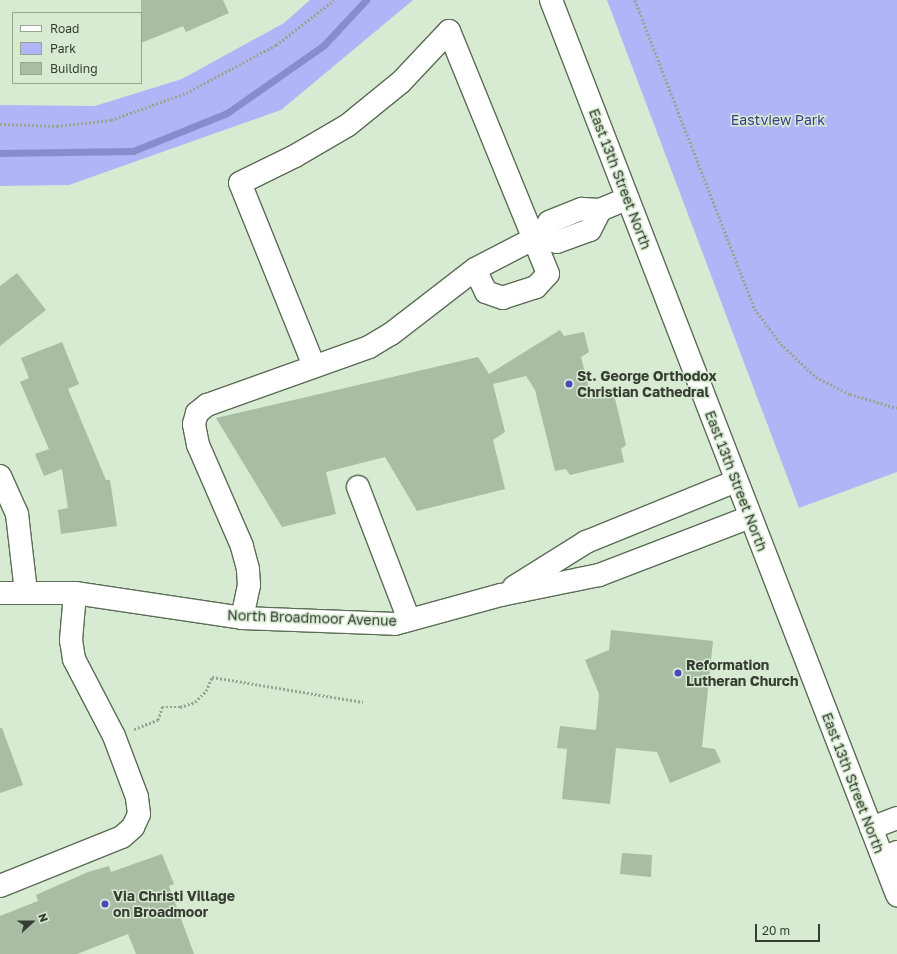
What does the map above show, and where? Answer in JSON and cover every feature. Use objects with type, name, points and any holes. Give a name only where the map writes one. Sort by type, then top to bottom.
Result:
[{"type":"street","name":"East 13th Street North","points":[[551,0],[871,828],[890,855],[897,895]]},
{"type":"street","points":[[314,366],[240,184],[295,156],[348,125],[401,82],[449,30],[537,237],[548,274],[536,287],[503,298],[486,292],[475,269]]},
{"type":"street","points":[[242,618],[248,585],[248,569],[242,546],[198,445],[194,424],[197,413],[207,405],[368,347],[391,334],[475,269],[537,237],[557,242],[590,230],[600,210],[628,198]]},
{"type":"street","points":[[0,476],[17,514],[26,592]]},
{"type":"street","name":"North Broadmoor Avenue","points":[[501,595],[586,542],[736,481]]},
{"type":"street","points":[[358,487],[409,620]]},
{"type":"street","name":"North Broadmoor Avenue","points":[[0,593],[75,593],[242,618],[395,624],[501,595],[599,575],[750,517]]},
{"type":"street","points":[[0,886],[115,840],[133,827],[139,814],[137,797],[114,736],[74,658],[71,640],[75,593]]},
{"type":"street","points":[[871,828],[897,818]]},
{"type":"path","points":[[0,124],[57,126],[111,120],[186,93],[276,45],[334,0]]},
{"type":"path","points":[[635,0],[755,309],[781,344],[816,377],[850,394],[897,408]]},
{"type":"path","points":[[114,736],[158,720],[162,707],[180,707],[196,702],[206,691],[212,677],[362,702]]},
{"type":"green space","points":[[310,0],[413,0],[281,110],[69,185],[0,186],[0,105],[95,106],[182,79],[284,23]]},
{"type":"green space","name":"Eastview Park","points":[[607,0],[897,0],[897,472],[799,508]]},
{"type":"building","points":[[141,0],[223,0],[229,13],[186,32],[183,26],[142,43]]},
{"type":"building","points":[[17,273],[46,310],[0,346],[0,286]]},
{"type":"building","points":[[560,330],[564,336],[584,332],[589,352],[581,357],[591,396],[613,390],[626,445],[621,449],[624,462],[570,475],[566,469],[555,471],[535,390],[526,376],[493,384],[505,432],[493,440],[505,489],[417,511],[385,457],[326,472],[336,514],[282,527],[216,418],[478,357],[489,374]]},
{"type":"building","points":[[62,342],[79,384],[68,389],[106,480],[110,480],[117,526],[61,534],[58,510],[68,508],[62,469],[44,476],[35,454],[49,449],[20,382],[29,378],[21,358]]},
{"type":"building","points":[[611,630],[713,641],[702,747],[715,749],[721,762],[670,783],[657,752],[616,748],[610,804],[562,799],[567,749],[557,748],[560,726],[596,730],[599,694],[585,660],[609,650]]},
{"type":"building","points":[[0,728],[2,728],[23,785],[0,793]]},
{"type":"building","points":[[622,853],[652,855],[651,877],[620,874]]},
{"type":"building","name":"Via Christi Village on Broadmoor","points":[[162,854],[174,884],[169,886],[194,954],[136,954],[128,934],[77,954],[0,954],[0,916],[38,901],[36,895],[88,872],[109,866],[111,872]]},
{"type":"waterway","points":[[0,153],[133,151],[227,113],[324,45],[366,0]]},
{"type":"place","name":"St. George Orthodox Christian Cathedral","points":[[569,384]]},
{"type":"place","name":"Reformation Lutheran Church","points":[[678,673]]},
{"type":"place","name":"Via Christi Village on Broadmoor","points":[[105,904]]}]
